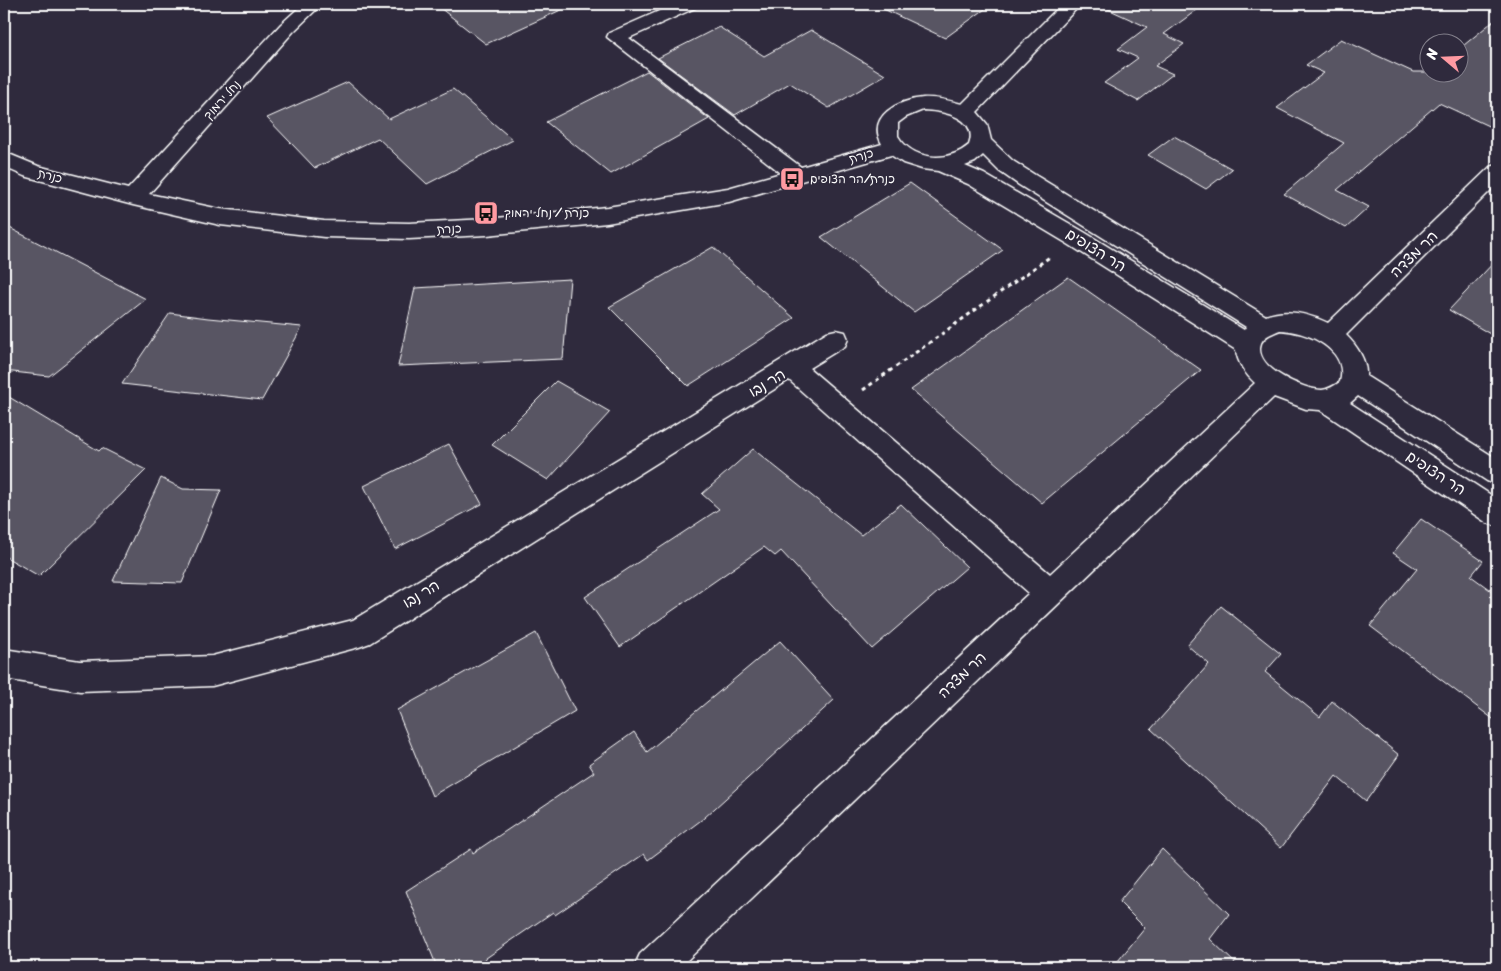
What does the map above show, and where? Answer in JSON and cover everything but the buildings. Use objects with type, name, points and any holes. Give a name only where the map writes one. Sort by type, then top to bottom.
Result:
[{"type":"street","name":"נחל ירמוך","points":[[133,198],[287,28],[312,4]]},
{"type":"street","points":[[689,4],[616,36],[798,174]]},
{"type":"street","points":[[964,113],[1066,6]]},
{"type":"street","name":"כנרת","points":[[923,104],[938,104],[964,113],[980,129],[981,142],[976,150],[967,157],[955,162],[941,164],[914,160],[894,147],[888,138],[887,128],[890,119],[904,109],[923,104]]},
{"type":"street","name":"הר הצופים","points":[[981,142],[1006,166],[1027,180],[1262,325]]},
{"type":"street","name":"כנרת","points":[[4,160],[30,171],[133,198],[230,219],[324,229],[409,230],[487,227],[607,215],[729,195],[894,147]]},
{"type":"street","name":"הר הצופים","points":[[941,164],[976,179],[1248,344]]},
{"type":"street","name":"הר מצדה","points":[[1330,336],[1497,172]]},
{"type":"street","points":[[1277,321],[1294,321],[1310,325],[1330,336],[1340,343],[1355,367],[1354,380],[1349,389],[1339,396],[1324,400],[1308,399],[1289,394],[1271,384],[1257,372],[1250,358],[1248,344],[1252,333],[1262,325],[1277,321]]},
{"type":"street","name":"הר נבו","points":[[4,664],[80,676],[212,671],[358,633],[792,368],[836,339]]},
{"type":"street","name":"הר נבו","points":[[792,368],[1049,592]]},
{"type":"street","points":[[1354,380],[1497,473]]},
{"type":"street","name":"הר מצדה","points":[[653,967],[1271,384]]},
{"type":"street","name":"הר הצופים","points":[[1324,400],[1497,514]]},
{"type":"path","points":[[838,408],[1076,238]]},
{"type":"place","name":"כנרת/הר הצופים","points":[[792,179]]},
{"type":"place","name":"כנרת / נחל ירמוך","points":[[486,213]]}]
